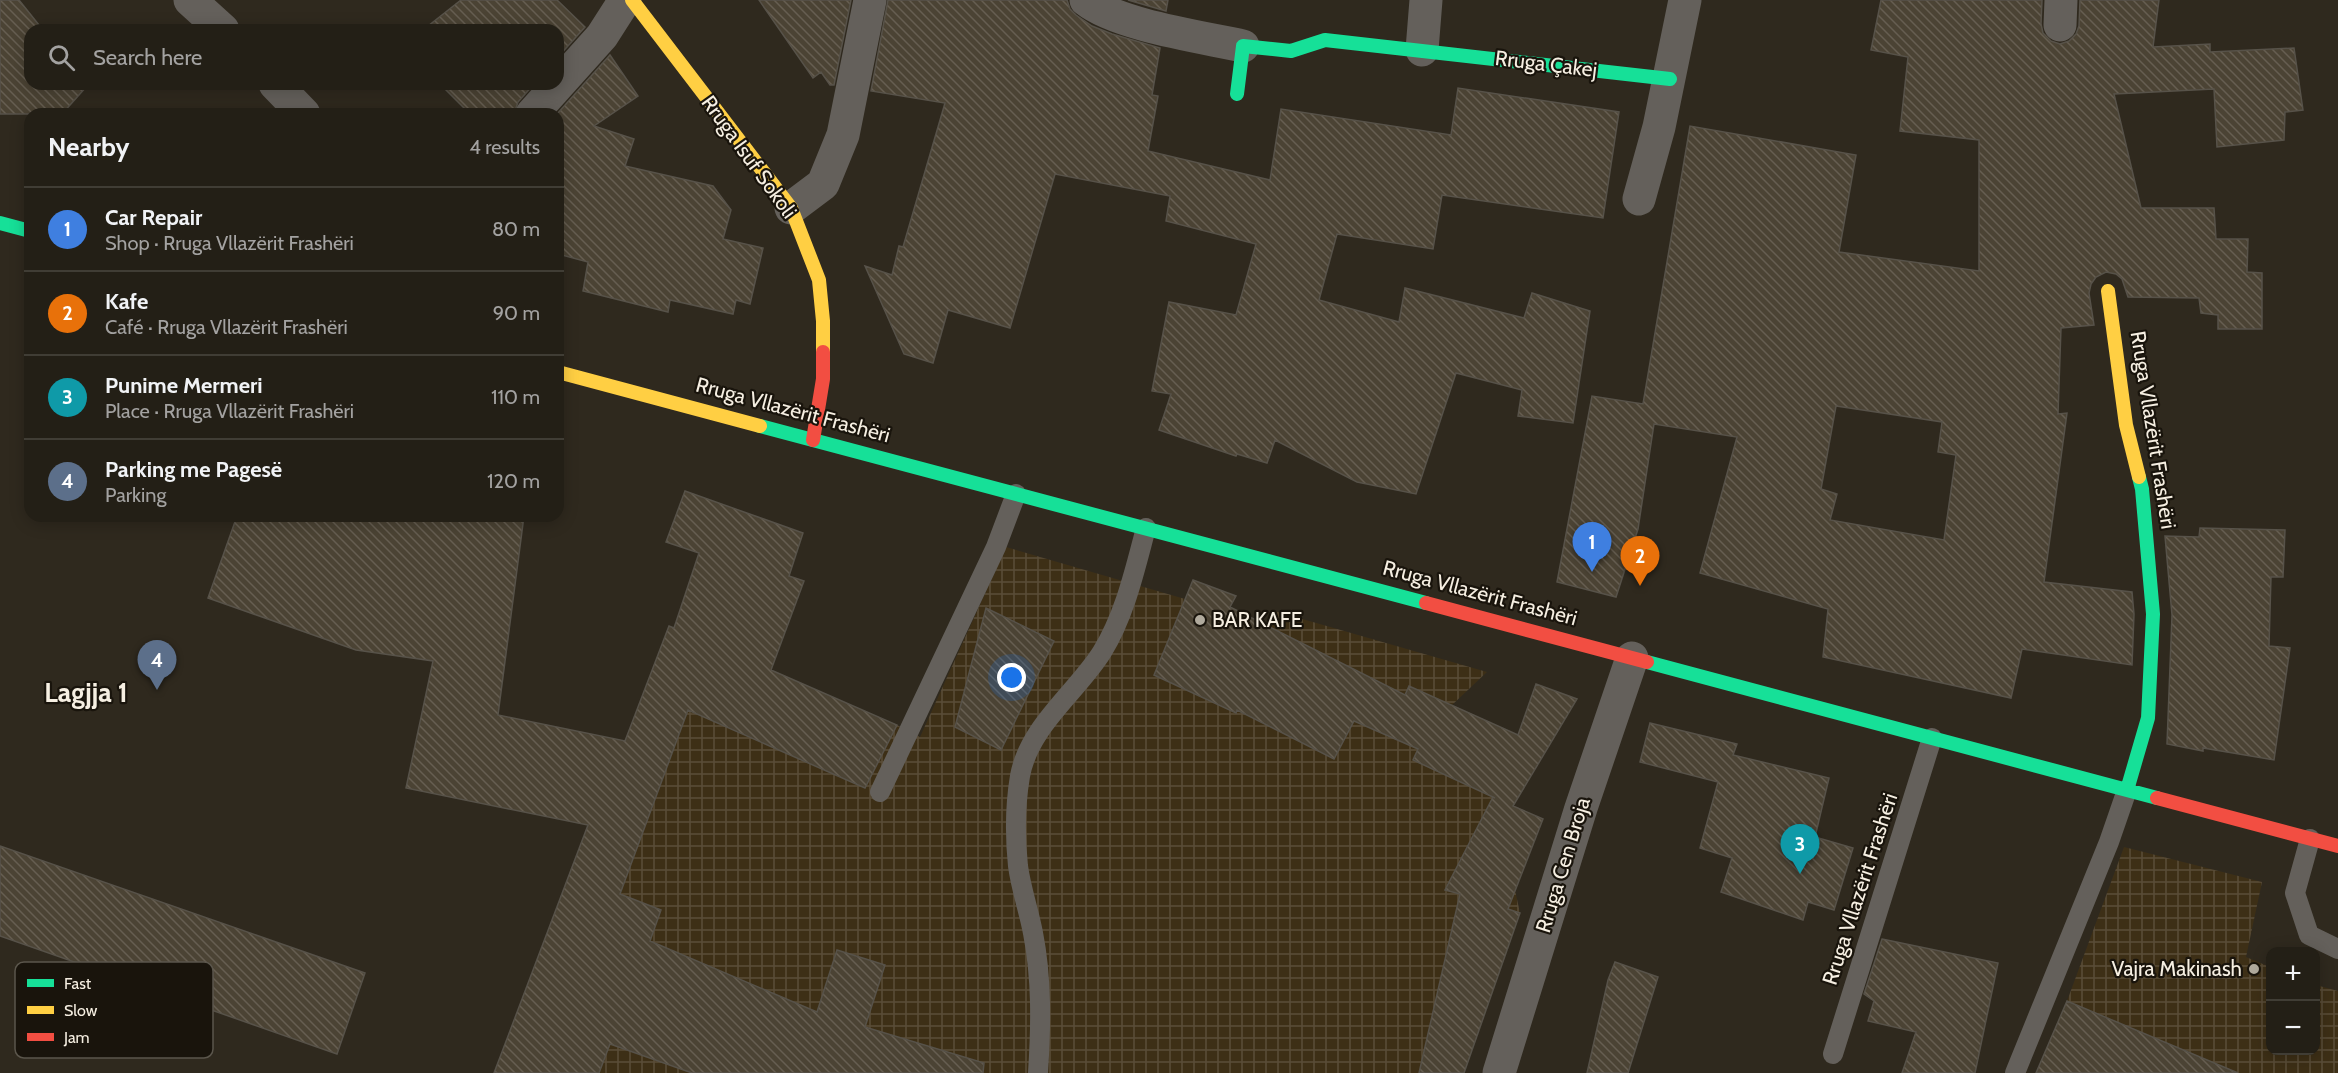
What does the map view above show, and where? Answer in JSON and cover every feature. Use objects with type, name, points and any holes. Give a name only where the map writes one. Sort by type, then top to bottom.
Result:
[{"type":"main road","name":"Rruga Isuf Sokoli","points":[[632,0],[790,208],[819,280],[823,321],[823,380],[813,440]]},
{"type":"main road","name":"Rruga Çakej","points":[[1243,46],[1291,51],[1325,40],[1670,79]]},
{"type":"main road","points":[[1237,94],[1243,46]]},
{"type":"main road","points":[[0,223],[24,229]]},
{"type":"main road","name":"Rruga Vllazërit Frashëri","points":[[2108,291],[2126,425],[2142,489],[2153,614],[2148,718],[2127,790]]},
{"type":"main road","name":"Rruga Vllazërit Frashëri","points":[[564,374],[2338,846]]},
{"type":"street","points":[[190,0],[216,24]]},
{"type":"street","points":[[564,78],[602,36],[625,0]]},
{"type":"street","points":[[790,208],[823,184],[843,135],[870,0]]},
{"type":"street","points":[[1422,50],[1426,0]]},
{"type":"street","points":[[1639,199],[1670,79],[1685,0]]},
{"type":"street","name":"Rruga Çakej","points":[[1093,2],[1143,24],[1243,46]]},
{"type":"street","points":[[281,90],[298,108]]},
{"type":"street","points":[[537,108],[554,90]]},
{"type":"street","name":"Rruga Cen Broja","points":[[1499,1073],[1581,808],[1632,658]]},
{"type":"lane","points":[[880,792],[996,548],[1016,494]]},
{"type":"lane","points":[[1038,1073],[1042,1020],[1033,934],[1018,868],[1016,818],[1021,774],[1035,739],[1102,652],[1120,614],[1146,528]]},
{"type":"lane","name":"Rruga Vllazërit Frashëri","points":[[1833,1054],[1932,738]]},
{"type":"lane","name":"Rruga Vllazërit Frashëri","points":[[2015,1073],[2109,842],[2127,790]]},
{"type":"lane","points":[[2310,839],[2295,893],[2309,935],[2338,949]]},
{"type":"shaded area","points":[[1006,547],[1185,599],[1169,641],[1248,671],[1271,610],[1487,672],[1452,705],[1490,722],[1463,783],[1543,819],[1515,890],[1520,913],[1464,1073],[494,1073],[565,902],[669,626],[920,737]]},
{"type":"shaded area","points":[[2124,847],[2262,882],[2246,957],[2266,965],[2266,1055],[2320,1055],[2320,986],[2338,991],[2338,1073],[2036,1073],[2067,1001]]},
{"type":"building","points":[[0,0],[19,0],[38,24],[24,24],[24,90],[83,90],[67,108],[24,108],[24,114],[0,114]]},
{"type":"building","points":[[461,0],[557,0],[585,27],[564,50],[564,24],[431,24]]},
{"type":"building","points":[[759,0],[851,0],[834,85],[830,85],[821,72],[813,78]]},
{"type":"building","points":[[888,0],[1067,0],[1070,9],[1092,26],[1160,48],[1152,95],[1158,96],[1148,151],[1270,180],[1281,109],[1451,135],[1458,88],[1619,112],[1603,218],[1442,195],[1433,249],[1337,234],[1319,300],[1399,322],[1405,288],[1524,318],[1532,293],[1590,311],[1573,423],[1518,416],[1522,390],[1456,373],[1416,494],[1357,482],[1275,440],[1267,463],[1237,454],[1236,456],[1159,430],[1171,394],[1152,391],[1169,302],[1236,315],[1256,244],[1166,221],[1170,196],[1055,174],[1010,328],[948,310],[933,363],[904,354],[865,266],[892,275],[899,246],[903,247],[945,103],[871,91]]},
{"type":"building","points":[[1128,0],[1168,0],[1166,11]]},
{"type":"building","points":[[1881,0],[2042,0],[2043,33],[2051,41],[2060,44],[2069,41],[2076,34],[2079,26],[2080,0],[2159,0],[2153,47],[2210,44],[2210,52],[2294,48],[2303,110],[2285,112],[2284,140],[2217,147],[2214,89],[2114,94],[2141,208],[2214,208],[2216,239],[2248,239],[2247,272],[2262,273],[2262,329],[2218,329],[2218,315],[2201,313],[2199,298],[2128,297],[2122,279],[2116,274],[2106,272],[2096,277],[2091,284],[2089,293],[2094,325],[2061,328],[2058,414],[2067,413],[2044,582],[2132,592],[2134,614],[2132,665],[2022,649],[2011,698],[1823,657],[1828,609],[1700,573],[1737,437],[1654,424],[1638,529],[1616,597],[1557,582],[1592,396],[1643,404],[1690,126],[1856,155],[1839,252],[1979,271],[1979,140],[1900,131],[1908,57],[1871,50]],"holes":[[[1836,406],[1942,422],[1938,452],[1956,455],[1944,540],[1830,520],[1837,494],[1821,489]]]},
{"type":"building","points":[[610,55],[638,96],[594,126],[634,139],[625,166],[713,186],[731,210],[723,239],[763,248],[750,304],[736,300],[733,314],[670,300],[668,312],[583,291],[588,262],[564,256],[562,108]]},
{"type":"building","points":[[446,90],[529,90],[518,102],[516,108],[464,108]]},
{"type":"building","points":[[685,491],[803,533],[789,576],[804,581],[771,670],[897,725],[865,788],[688,710],[620,894],[661,910],[650,941],[817,1012],[837,950],[885,965],[865,1027],[984,1063],[983,1073],[692,1073],[610,1044],[599,1073],[494,1073],[588,825],[406,788],[433,661],[356,650],[208,598],[235,522],[523,522],[498,715],[625,741],[669,626],[674,628],[699,553],[666,542]]},
{"type":"building","points":[[2200,528],[2285,530],[2283,577],[2271,577],[2269,646],[2290,648],[2274,760],[2167,744],[2172,615],[2165,536],[2199,537]]},
{"type":"building","points":[[1193,580],[1236,596],[1230,607],[1405,695],[1409,686],[1518,735],[1536,684],[1577,699],[1513,806],[1543,819],[1508,909],[1520,913],[1464,1073],[1419,1073],[1460,894],[1445,890],[1493,797],[1413,760],[1418,749],[1354,721],[1334,759],[1237,710],[1236,713],[1154,675]]},
{"type":"building","points":[[986,608],[1054,641],[1001,750],[955,727]]},
{"type":"building","points":[[1650,723],[1737,744],[1733,755],[1829,778],[1815,837],[1853,848],[1834,910],[1808,902],[1803,920],[1721,892],[1732,858],[1700,848],[1718,782],[1640,762]]},
{"type":"building","points":[[0,846],[365,973],[337,1054],[213,1011],[213,962],[74,962],[0,936]]},
{"type":"building","points":[[1882,939],[1998,963],[1975,1073],[1902,1073],[1916,1032],[1868,1021],[1874,1001],[1864,994]]},
{"type":"building","points":[[1615,962],[1658,977],[1628,1073],[1587,1073],[1608,980]]},
{"type":"building","points":[[2067,1001],[2238,1073],[2036,1073]]},
{"type":"traffic: fast","points":[[1237,94],[1243,46],[1291,51],[1325,40],[1670,79]]},
{"type":"traffic: fast","points":[[0,223],[24,229]]},
{"type":"traffic: fast","points":[[760,426],[1426,603]]},
{"type":"traffic: fast","points":[[2127,790],[2148,718],[2153,614],[2139,477]]},
{"type":"traffic: fast","points":[[1647,662],[2157,798]]},
{"type":"traffic: slow","points":[[632,0],[791,208],[819,280],[823,352]]},
{"type":"traffic: slow","points":[[2108,291],[2126,425],[2139,477]]},
{"type":"traffic: slow","points":[[564,374],[760,426]]},
{"type":"traffic: jam","points":[[813,440],[823,379],[823,352]]},
{"type":"traffic: jam","points":[[1426,603],[1647,662]]},
{"type":"traffic: jam","points":[[2157,798],[2338,846]]},
{"type":"place","name":"Car Repair","points":[[1592,572]]},
{"type":"place","name":"Kafe","points":[[1640,586]]},
{"type":"place","name":"BAR KAFE","points":[[1200,620]]},
{"type":"place","name":"Parking me Pagesë","points":[[157,690]]},
{"type":"place","name":"Punime Mermeri","points":[[1800,874]]},
{"type":"place","name":"Vajra Makinash","points":[[2254,969]]},
{"type":"district","name":"Lagjja 1","points":[[86,693]]}]
